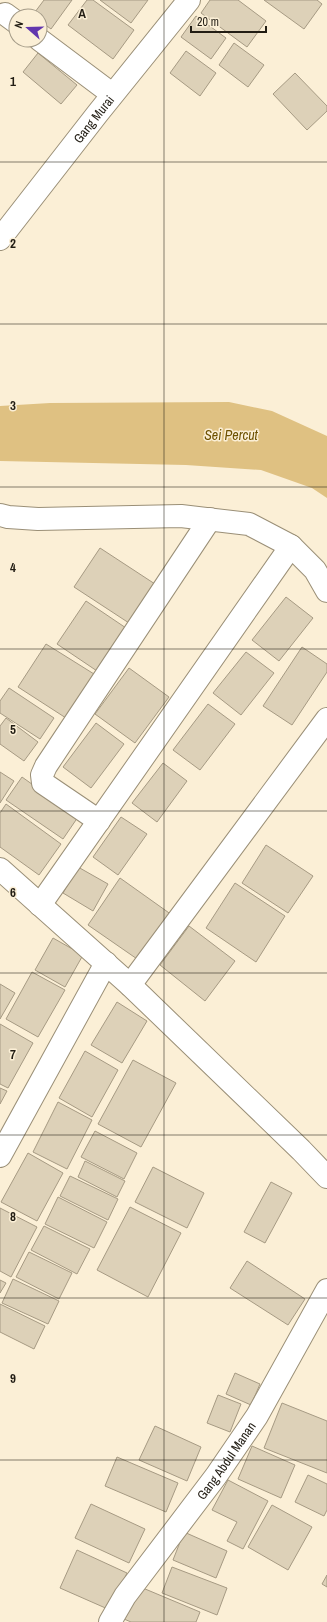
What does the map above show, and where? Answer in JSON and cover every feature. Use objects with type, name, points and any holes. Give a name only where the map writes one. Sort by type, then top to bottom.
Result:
[{"type":"street","name":"Gang Murai","points":[[0,239],[112,94],[189,0]]},
{"type":"street","points":[[48,46],[112,94]]},
{"type":"street","points":[[0,515],[38,519],[181,516],[249,524],[291,546],[315,570],[327,591]]},
{"type":"street","points":[[99,821],[43,782],[42,775],[46,766],[210,519]]},
{"type":"street","points":[[40,905],[291,546]]},
{"type":"street","points":[[130,985],[327,719]]},
{"type":"street","points":[[3,878],[40,905],[130,985],[327,1177]]},
{"type":"street","points":[[0,1156],[106,964]]},
{"type":"street","name":"Gang Abdul Manan","points":[[110,1622],[125,1596],[216,1476],[257,1416],[327,1290]]},
{"type":"water","name":"Sei Percut","points":[[229,402],[272,411],[327,436],[327,498],[312,488],[261,470],[186,465],[0,461],[0,406],[50,403]]},
{"type":"building","points":[[44,0],[72,0],[51,29],[48,27],[48,8],[38,8]]},
{"type":"building","points":[[87,0],[93,0],[134,30],[113,59],[68,25]]},
{"type":"building","points":[[100,0],[148,0],[131,23]]},
{"type":"building","points":[[210,0],[238,0],[266,21],[247,47],[201,13]]},
{"type":"building","points":[[264,0],[317,0],[322,4],[304,29]]},
{"type":"building","points":[[196,16],[226,38],[211,59],[181,37]]},
{"type":"building","points":[[234,43],[264,65],[248,87],[219,65]]},
{"type":"building","points":[[186,51],[216,73],[200,96],[170,73]]},
{"type":"building","points":[[38,53],[77,85],[61,104],[23,72]]},
{"type":"building","points":[[295,73],[327,106],[327,111],[307,130],[273,94]]},
{"type":"building","points":[[100,548],[155,584],[129,623],[74,587]]},
{"type":"building","points":[[286,597],[313,618],[279,661],[252,640]]},
{"type":"building","points":[[86,601],[129,630],[100,673],[57,644]]},
{"type":"building","points":[[46,644],[94,674],[66,718],[18,687]]},
{"type":"building","points":[[302,647],[327,664],[327,672],[292,725],[263,706]]},
{"type":"building","points":[[246,652],[274,673],[241,715],[213,693]]},
{"type":"building","points":[[129,668],[169,697],[135,743],[95,714]]},
{"type":"building","points":[[9,688],[54,718],[40,739],[0,713],[0,701]]},
{"type":"building","points":[[208,704],[235,724],[200,770],[173,750]]},
{"type":"building","points":[[6,718],[38,742],[24,761],[0,744],[0,726]]},
{"type":"building","points":[[96,723],[124,744],[91,788],[63,767]]},
{"type":"building","points":[[163,763],[187,781],[157,822],[132,803]]},
{"type":"building","points":[[0,772],[14,781],[0,803]]},
{"type":"building","points":[[22,777],[78,817],[63,839],[6,800]]},
{"type":"building","points":[[6,804],[61,844],[39,875],[0,847],[0,813]]},
{"type":"building","points":[[121,817],[147,834],[118,875],[93,857]]},
{"type":"building","points":[[266,845],[313,876],[288,913],[242,883]]},
{"type":"building","points":[[78,867],[108,884],[93,911],[63,893]]},
{"type":"building","points":[[120,878],[172,915],[140,961],[88,925]]},
{"type":"building","points":[[235,883],[285,916],[256,962],[206,928]]},
{"type":"building","points":[[189,926],[235,961],[205,1001],[160,965]]},
{"type":"building","points":[[53,938],[83,955],[65,987],[35,970]]},
{"type":"building","points":[[32,972],[65,990],[38,1037],[6,1019]]},
{"type":"building","points":[[0,984],[15,993],[0,1019]]},
{"type":"building","points":[[117,1002],[147,1021],[122,1063],[91,1045]]},
{"type":"building","points":[[0,1024],[33,1043],[8,1088],[0,1084]]},
{"type":"building","points":[[85,1051],[118,1070],[92,1117],[59,1098]]},
{"type":"building","points":[[133,1060],[176,1083],[141,1147],[98,1124]]},
{"type":"building","points":[[0,1088],[7,1091],[0,1104]]},
{"type":"building","points":[[58,1102],[92,1120],[67,1169],[33,1152]]},
{"type":"building","points":[[95,1131],[137,1153],[124,1179],[81,1157]]},
{"type":"building","points":[[28,1153],[63,1173],[37,1221],[1,1202]]},
{"type":"building","points":[[85,1161],[125,1181],[117,1197],[78,1177]]},
{"type":"building","points":[[153,1167],[204,1193],[187,1228],[135,1202]]},
{"type":"building","points":[[70,1176],[118,1199],[108,1220],[60,1196]]},
{"type":"building","points":[[271,1182],[292,1193],[265,1243],[244,1232]]},
{"type":"building","points":[[58,1197],[107,1222],[94,1248],[45,1224]]},
{"type":"building","points":[[130,1207],[181,1233],[148,1297],[97,1270]]},
{"type":"building","points":[[0,1208],[37,1227],[11,1277],[0,1271]]},
{"type":"building","points":[[44,1226],[90,1249],[77,1274],[31,1250]]},
{"type":"building","points":[[29,1252],[72,1273],[59,1299],[16,1277]]},
{"type":"building","points":[[247,1261],[305,1299],[288,1325],[230,1288]]},
{"type":"building","points":[[13,1279],[59,1301],[48,1324],[2,1303]]},
{"type":"building","points":[[0,1280],[6,1283],[0,1293]]},
{"type":"building","points":[[0,1304],[45,1326],[34,1349],[0,1332]]},
{"type":"building","points":[[235,1373],[260,1384],[251,1405],[226,1394]]},
{"type":"building","points":[[218,1395],[241,1404],[230,1432],[207,1423]]},
{"type":"building","points":[[282,1403],[327,1421],[327,1473],[264,1448]]},
{"type":"building","points":[[155,1426],[201,1447],[187,1481],[139,1460]]},
{"type":"building","points":[[252,1446],[295,1465],[281,1498],[238,1479]]},
{"type":"building","points":[[117,1457],[178,1483],[166,1512],[105,1486]]},
{"type":"building","points":[[308,1475],[327,1484],[327,1510],[324,1516],[295,1502]]},
{"type":"building","points":[[228,1480],[268,1501],[243,1549],[227,1541],[237,1522],[212,1510]]},
{"type":"building","points":[[91,1504],[145,1529],[129,1563],[75,1538]]},
{"type":"building","points":[[272,1505],[312,1527],[288,1570],[248,1547]]},
{"type":"building","points":[[184,1532],[227,1551],[216,1578],[173,1560]]},
{"type":"building","points":[[77,1550],[127,1573],[110,1610],[60,1588]]},
{"type":"building","points":[[172,1567],[227,1588],[217,1615],[162,1593]]},
{"type":"building","points":[[327,1575],[327,1587],[322,1584]]},
{"type":"building","points":[[138,1586],[200,1612],[196,1622],[131,1622],[124,1619]]}]
